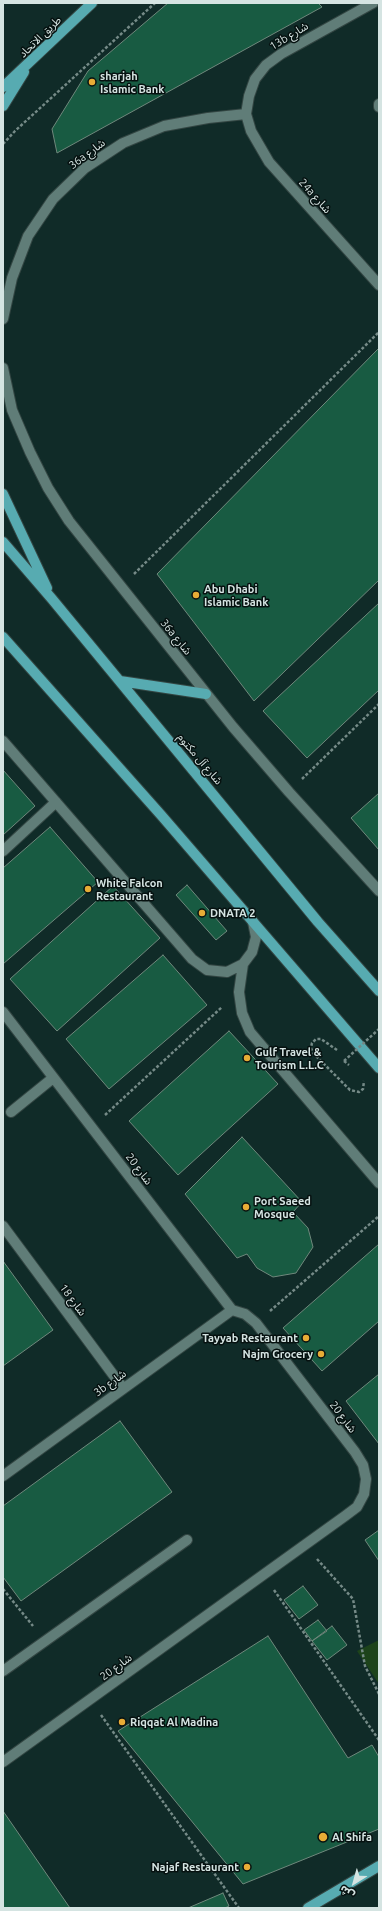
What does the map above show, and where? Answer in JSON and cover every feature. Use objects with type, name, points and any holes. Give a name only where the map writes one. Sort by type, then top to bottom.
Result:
[{"type":"main road","name":"طريق الاتحاد","points":[[3,87],[92,3]]},
{"type":"main road","points":[[3,106],[31,61]]},
{"type":"main road","points":[[3,494],[52,599]]},
{"type":"main road","name":"شارع آل مكتوم","points":[[3,542],[120,681],[318,922],[379,991]]},
{"type":"main road","points":[[3,637],[161,814],[379,1068]]},
{"type":"main road","points":[[120,681],[206,694]]},
{"type":"main road","points":[[308,1908],[379,1866]]},
{"type":"street","name":"13b شارع","points":[[246,114],[249,96],[255,79],[266,65],[280,54],[373,3]]},
{"type":"street","name":"24a شارع","points":[[246,114],[251,131],[269,162],[379,285]]},
{"type":"street","name":"36a شارع","points":[[3,319],[12,278],[28,236],[53,199],[85,168],[123,143],[164,126],[208,118],[246,114]]},
{"type":"street","name":"36a شارع","points":[[3,368],[12,410],[30,452],[48,488],[69,521],[206,694],[289,792],[379,890]]},
{"type":"street","points":[[3,741],[192,959],[208,970],[227,972],[244,964]]},
{"type":"street","points":[[3,851],[56,802]]},
{"type":"street","points":[[253,922],[256,937],[252,952],[244,964],[239,992],[242,1013],[250,1032],[379,1183]]},
{"type":"street","name":"شارع 20","points":[[3,1012],[232,1310],[245,1314],[256,1323],[363,1465],[366,1480],[364,1494],[356,1507],[3,1762]]},
{"type":"street","points":[[11,1112],[53,1078]]},
{"type":"street","name":"شارع 18","points":[[3,1226],[123,1388]]},
{"type":"street","name":"3b شارع","points":[[3,1476],[232,1310]]},
{"type":"street","points":[[3,1671],[188,1540]]},
{"type":"path","points":[[3,144],[15,131],[155,3]]},
{"type":"path","points":[[121,587],[379,332]]},
{"type":"path","points":[[289,792],[379,704]]},
{"type":"path","points":[[91,1127],[239,992]]},
{"type":"path","points":[[350,1066],[344,1061],[379,1029]]},
{"type":"path","points":[[338,1050],[321,1039],[312,1043],[311,1048],[313,1053],[350,1090],[359,1092],[363,1089],[365,1084],[362,1076]]},
{"type":"path","points":[[344,1055],[350,1059]]},
{"type":"path","points":[[256,1323],[379,1216]]},
{"type":"path","points":[[304,1546],[353,1599],[365,1666],[379,1694]]},
{"type":"path","points":[[263,1575],[379,1740]]},
{"type":"path","points":[[3,1589],[45,1641]]},
{"type":"path","points":[[90,1700],[239,1908]]},
{"type":"green space","points":[[379,1640],[379,1684],[357,1651]]},
{"type":"building","points":[[168,3],[318,3],[322,7],[57,153],[52,129],[88,71]]},
{"type":"building","points":[[379,348],[379,580],[254,701],[157,574]]},
{"type":"building","points":[[379,603],[379,690],[307,758],[263,711]]},
{"type":"building","points":[[3,770],[35,806],[3,835]]},
{"type":"building","points":[[379,793],[379,850],[351,818]]},
{"type":"building","points":[[50,827],[98,882],[3,964],[3,868]]},
{"type":"building","points":[[187,885],[227,931],[216,940],[176,895]]},
{"type":"building","points":[[113,886],[160,938],[57,1031],[10,979]]},
{"type":"building","points":[[163,955],[207,1005],[109,1089],[66,1039]]},
{"type":"building","points":[[229,1031],[278,1084],[178,1175],[129,1121]]},
{"type":"building","name":"Port Saeed Mosque","points":[[242,1137],[302,1202],[293,1212],[308,1228],[313,1247],[296,1273],[273,1277],[257,1268],[247,1254],[237,1258],[185,1194]]},
{"type":"building","points":[[379,1244],[379,1321],[322,1371],[283,1328]]},
{"type":"building","points":[[3,1261],[53,1330],[3,1366]]},
{"type":"building","points":[[379,1374],[379,1444],[346,1401]]},
{"type":"building","points":[[120,1421],[172,1492],[21,1601],[3,1577],[3,1506]]},
{"type":"building","points":[[379,1530],[379,1561],[365,1540]]},
{"type":"building","points":[[303,1586],[318,1605],[299,1619],[284,1600]]},
{"type":"building","points":[[318,1620],[327,1631],[312,1641],[304,1630]]},
{"type":"building","points":[[332,1626],[347,1645],[327,1660],[312,1641]]},
{"type":"building","points":[[268,1636],[348,1758],[372,1745],[379,1757],[379,1829],[243,1884],[118,1731]]},
{"type":"building","points":[[3,1811],[70,1908],[3,1908]]},
{"type":"building","points":[[223,1893],[229,1906],[225,1908],[188,1908]]},
{"type":"place","name":"sharjah Islamic Bank","points":[[92,82]]},
{"type":"place","name":"Abu Dhabi Islamic Bank","points":[[196,595]]},
{"type":"place","name":"White Falcon Restaurant","points":[[88,889]]},
{"type":"place","name":"DNATA 2","points":[[202,913]]},
{"type":"place","name":"Gulf Travel & Tourism L.L.C","points":[[247,1058]]},
{"type":"place","name":"Port Saeed Mosque","points":[[246,1207]]},
{"type":"place","name":"Tayyab Restaurant","points":[[306,1338]]},
{"type":"place","name":"Najm Grocery","points":[[321,1354]]},
{"type":"place","name":"Riqqat Al Madina","points":[[122,1722]]},
{"type":"place","name":"Al Shifa","points":[[323,1837]]},
{"type":"place","name":"Najaf Restaurant","points":[[247,1867]]}]
